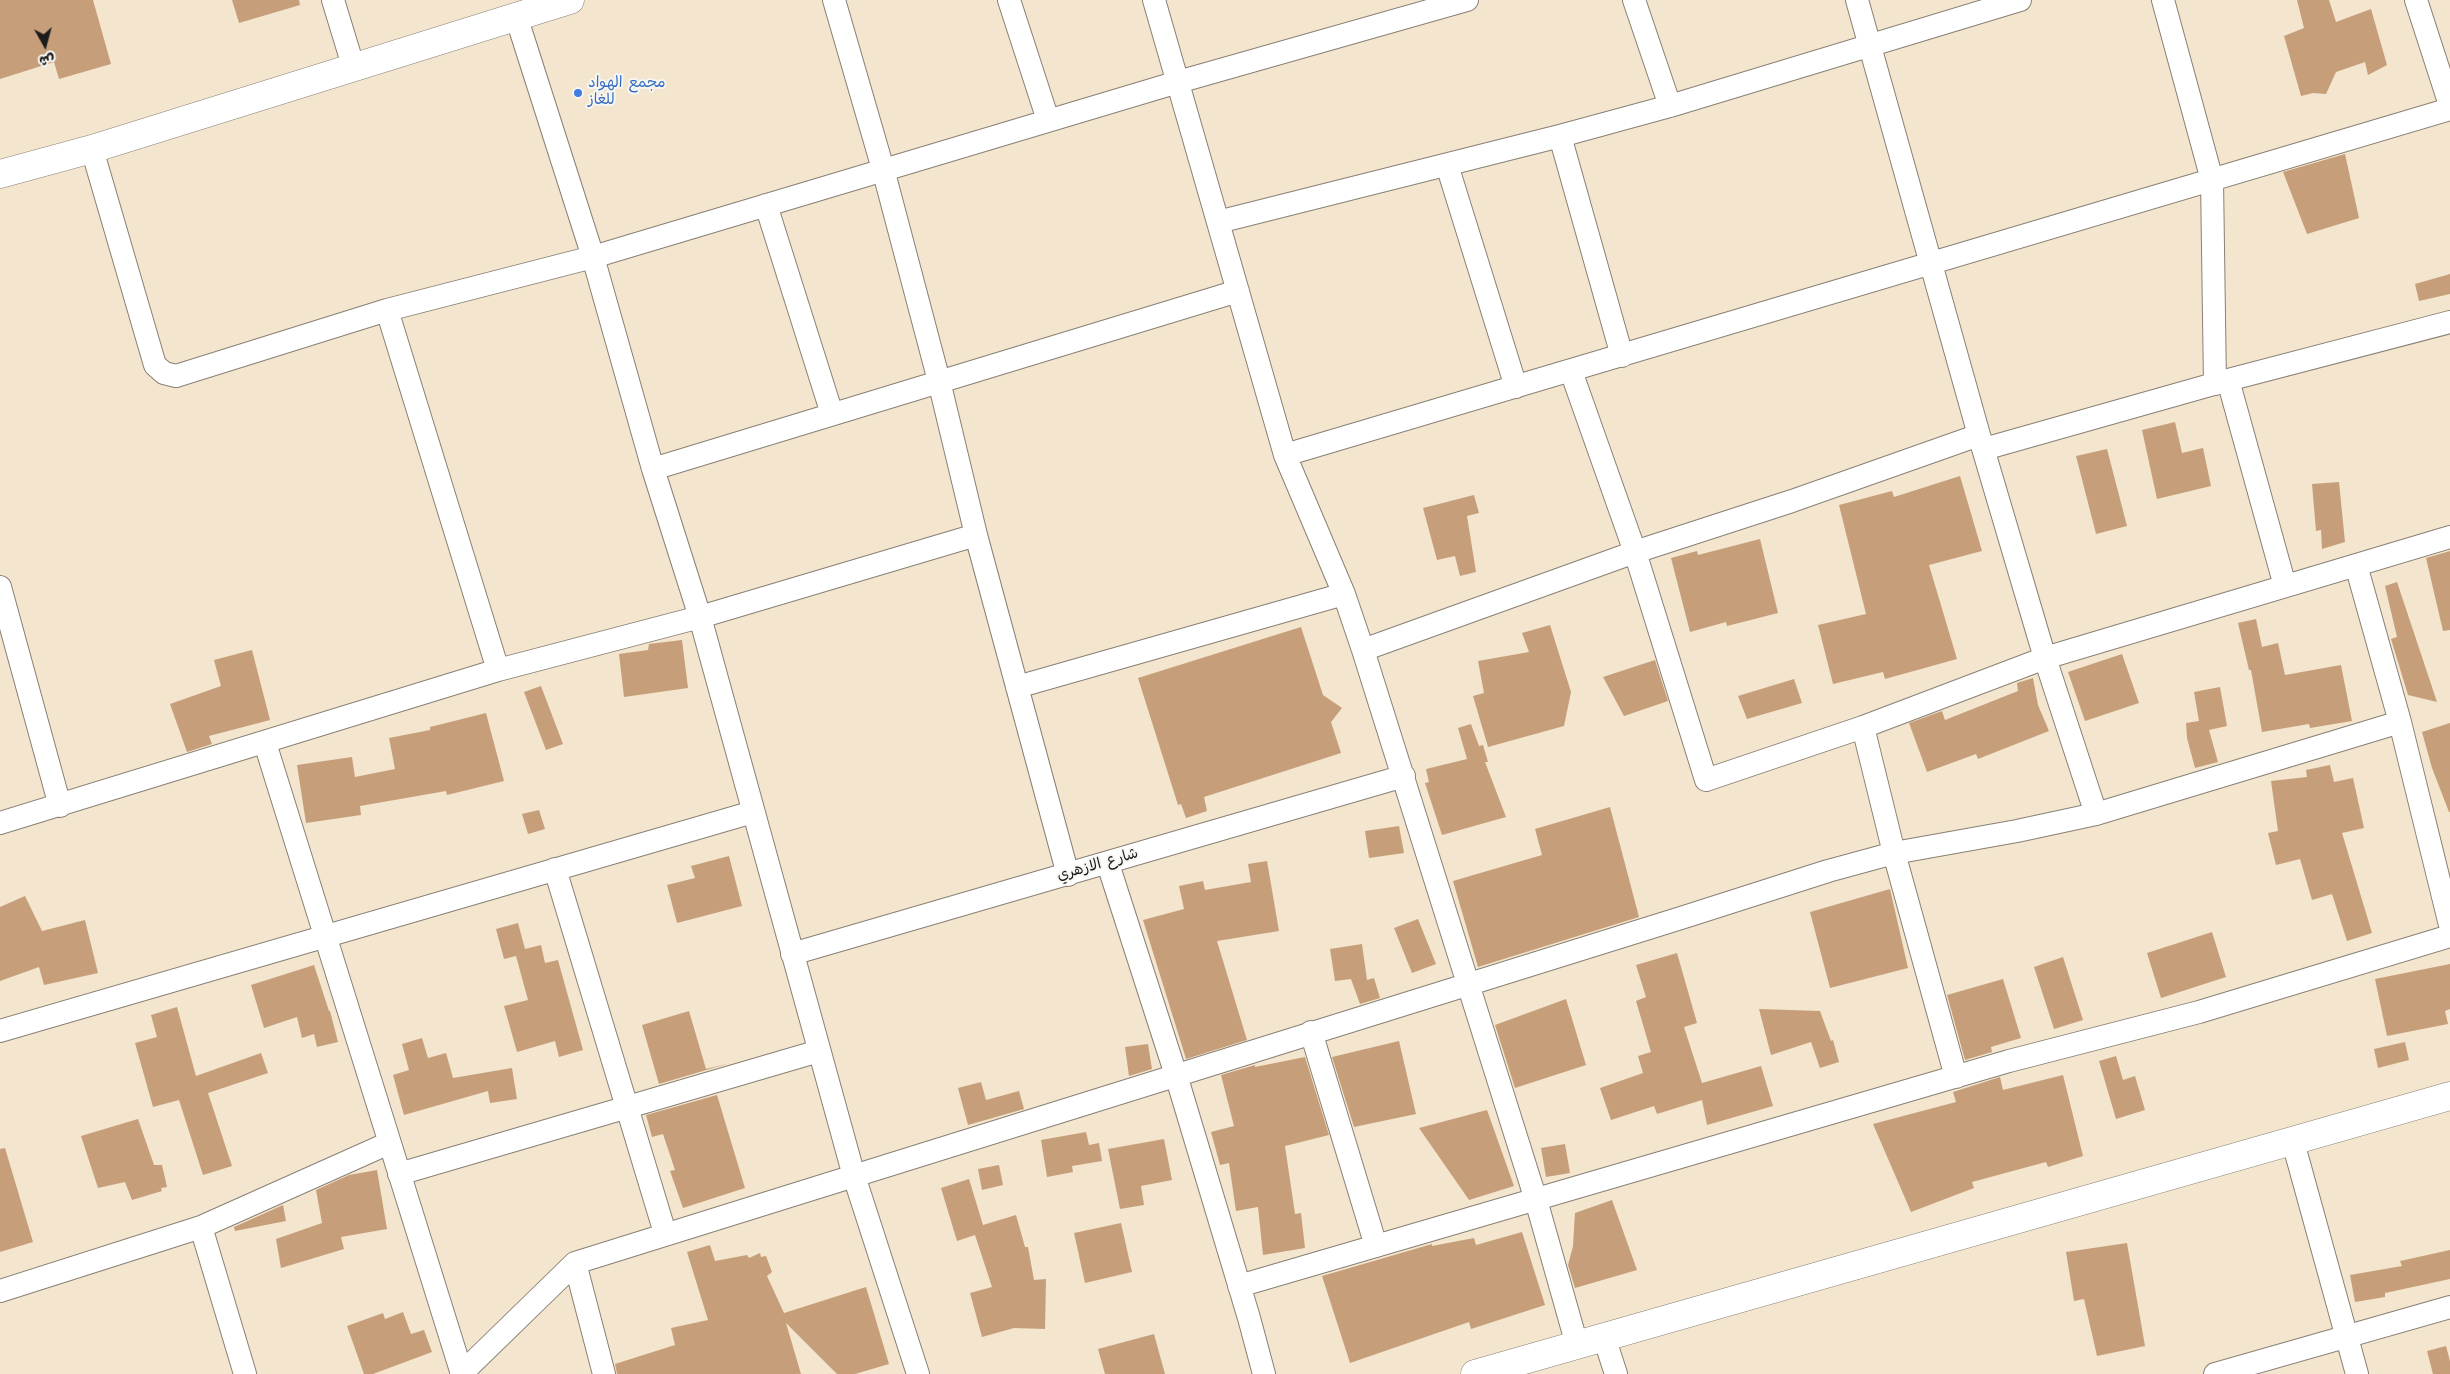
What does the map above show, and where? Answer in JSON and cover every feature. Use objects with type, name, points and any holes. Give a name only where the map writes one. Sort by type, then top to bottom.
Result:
[{"type":"street","points":[[333,0],[354,68]]},
{"type":"street","points":[[0,174],[92,149],[570,0]]},
{"type":"street","points":[[834,0],[883,170],[939,381],[976,535],[1016,688],[1068,875]]},
{"type":"street","points":[[1009,0],[1048,120]]},
{"type":"street","points":[[1154,0],[1285,455],[1344,594],[1363,650],[1536,1200],[1577,1345]]},
{"type":"street","points":[[92,149],[155,364],[164,373],[176,376],[387,310],[593,256],[1048,120],[1467,0]]},
{"type":"street","points":[[1634,0],[1670,106]]},
{"type":"street","points":[[1857,0],[2045,658],[2096,814]]},
{"type":"street","points":[[1218,222],[1447,165],[1670,106],[2020,0]]},
{"type":"street","points":[[2163,0],[2212,180],[2221,382],[2285,586]]},
{"type":"street","points":[[2416,0],[2450,105]]},
{"type":"street","points":[[516,16],[593,256],[654,469],[700,616],[854,1176],[918,1374]]},
{"type":"street","points":[[1285,455],[2450,110]]},
{"type":"street","points":[[1560,136],[1622,356]]},
{"type":"street","points":[[1447,165],[1516,387]]},
{"type":"street","points":[[766,205],[832,414]]},
{"type":"street","points":[[654,469],[1238,291]]},
{"type":"street","points":[[387,310],[498,670]]},
{"type":"street","points":[[1363,650],[1634,552],[1982,442],[2450,322]]},
{"type":"street","points":[[1571,371],[1634,552],[1706,780],[1863,727],[2045,658],[2450,537]]},
{"type":"street","points":[[0,823],[498,670],[700,616],[976,535]]},
{"type":"street","points":[[2356,565],[2400,722],[2450,925]]},
{"type":"street","points":[[0,587],[60,806]]},
{"type":"street","points":[[1016,688],[1344,594]]},
{"type":"street","points":[[265,743],[461,1374],[575,1263],[665,1233],[854,1176],[1828,871],[1894,853],[2017,831],[2096,814],[2400,722]]},
{"type":"street","points":[[1863,727],[1894,853],[1956,1077]]},
{"type":"street","name":"شارع الازهري","points":[[792,954],[1108,864],[1404,776]]},
{"type":"street","points":[[0,1031],[753,812]]},
{"type":"street","points":[[1108,864],[1176,1074],[1264,1374]]},
{"type":"street","points":[[555,869],[665,1233]]},
{"type":"street","points":[[1239,1286],[1956,1077],[2199,1012],[2450,936]]},
{"type":"street","points":[[1311,1032],[1376,1246]]},
{"type":"street","points":[[400,1174],[819,1051]]},
{"type":"street","points":[[1475,1374],[2450,1096]]},
{"type":"street","points":[[0,1291],[201,1227],[389,1142]]},
{"type":"street","points":[[2293,1142],[2357,1374]]},
{"type":"street","points":[[201,1227],[246,1374]]},
{"type":"street","points":[[575,1263],[604,1374]]},
{"type":"street","points":[[2215,1374],[2450,1308]]},
{"type":"street","points":[[1604,1337],[1616,1374]]},
{"type":"building","points":[[0,0],[93,0],[111,64],[59,79],[54,62],[0,79]]},
{"type":"building","points":[[232,0],[299,0],[300,5],[239,23]]},
{"type":"building","points":[[2297,0],[2329,0],[2336,22],[2371,9],[2387,65],[2368,75],[2365,62],[2336,72],[2326,94],[2313,93],[2301,96],[2284,36],[2304,28]]},
{"type":"building","points":[[2345,154],[2359,218],[2307,234],[2283,172]]},
{"type":"building","points":[[2450,274],[2450,294],[2419,301],[2415,284]]},
{"type":"building","points":[[2175,422],[2182,453],[2203,448],[2211,486],[2157,499],[2142,430]]},
{"type":"building","points":[[2107,449],[2127,526],[2096,534],[2076,456]]},
{"type":"building","points":[[1960,476],[1982,551],[1929,565],[1957,659],[1885,679],[1883,672],[1833,684],[1818,625],[1866,614],[1839,505],[1892,491],[1894,497]]},
{"type":"building","points":[[2339,482],[2345,542],[2322,549],[2321,530],[2316,531],[2312,484]]},
{"type":"building","points":[[1474,495],[1479,513],[1467,516],[1476,572],[1460,576],[1455,556],[1437,560],[1423,508]]},
{"type":"building","points":[[1760,539],[1778,613],[1727,626],[1726,622],[1690,632],[1671,558],[1697,551],[1698,555]]},
{"type":"building","points":[[2450,551],[2450,630],[2443,631],[2426,558]]},
{"type":"building","points":[[2397,582],[2437,702],[2408,695],[2391,639],[2397,637],[2385,586]]},
{"type":"building","points":[[2256,619],[2262,647],[2278,643],[2285,675],[2341,665],[2352,721],[2310,728],[2309,724],[2262,732],[2251,670],[2249,670],[2238,623]]},
{"type":"building","points":[[1550,625],[1571,692],[1564,726],[1488,747],[1473,696],[1484,693],[1478,661],[1529,652],[1522,633]]},
{"type":"building","points":[[1301,627],[1323,695],[1342,708],[1331,722],[1341,753],[1204,797],[1207,811],[1186,818],[1181,804],[1178,805],[1138,678]]},
{"type":"building","points":[[682,640],[688,688],[624,697],[619,654],[648,650],[649,644]]},
{"type":"building","points":[[252,650],[270,720],[209,736],[212,744],[187,752],[170,704],[221,686],[214,660]]},
{"type":"building","points":[[2122,654],[2139,703],[2085,721],[2068,672]]},
{"type":"building","points":[[1655,660],[1668,701],[1624,716],[1603,677]]},
{"type":"building","points":[[2033,678],[2038,705],[2049,731],[1978,759],[1976,754],[1927,772],[1909,723],[1942,711],[1945,720],[2018,691],[2017,683]]},
{"type":"building","points":[[1794,679],[1802,703],[1747,719],[1738,696]]},
{"type":"building","points":[[541,686],[563,744],[546,750],[524,692]]},
{"type":"building","points":[[2220,687],[2227,726],[2209,730],[2218,762],[2195,768],[2187,738],[2186,723],[2199,721],[2194,692]]},
{"type":"building","points":[[486,713],[504,781],[447,795],[446,791],[360,806],[361,815],[306,823],[297,765],[352,757],[355,777],[395,769],[389,738],[430,730],[430,727]]},
{"type":"building","points":[[2450,723],[2449,812],[2432,768],[2422,732]]},
{"type":"building","points":[[1471,724],[1479,746],[1483,745],[1488,762],[1485,762],[1506,817],[1442,835],[1425,783],[1429,782],[1426,769],[1467,759],[1458,728]]},
{"type":"building","points":[[2330,765],[2334,782],[2353,778],[2364,828],[2342,833],[2372,933],[2347,941],[2332,894],[2312,900],[2300,859],[2276,865],[2268,833],[2278,831],[2271,781],[2307,777],[2306,770]]},
{"type":"building","points":[[1610,807],[1639,917],[1478,967],[1453,881],[1542,855],[1535,829]]},
{"type":"building","points":[[539,810],[545,829],[528,834],[522,814]]},
{"type":"building","points":[[1399,826],[1404,853],[1369,858],[1365,831]]},
{"type":"building","points":[[729,856],[742,906],[677,923],[667,885],[695,878],[691,866]]},
{"type":"building","points":[[1267,861],[1279,931],[1217,941],[1247,1040],[1186,1059],[1143,920],[1184,909],[1179,886],[1203,881],[1205,890],[1251,882],[1248,864]]},
{"type":"building","points":[[1890,889],[1908,968],[1830,988],[1810,912]]},
{"type":"building","points":[[25,896],[42,931],[85,920],[98,973],[44,985],[39,967],[0,981],[0,907]]},
{"type":"building","points":[[1418,919],[1436,964],[1412,973],[1394,928]]},
{"type":"building","points":[[518,923],[525,949],[541,945],[545,963],[558,960],[583,1050],[559,1057],[555,1041],[517,1052],[504,1006],[528,1000],[516,956],[504,959],[496,929]]},
{"type":"building","points":[[2212,932],[2226,977],[2161,998],[2147,953]]},
{"type":"building","points":[[1362,944],[1367,980],[1374,978],[1380,998],[1360,1004],[1351,979],[1335,981],[1330,949]]},
{"type":"building","points":[[1677,953],[1697,1023],[1684,1027],[1702,1083],[1761,1066],[1773,1106],[1707,1125],[1702,1100],[1657,1114],[1654,1106],[1611,1120],[1600,1088],[1643,1073],[1638,1056],[1651,1052],[1636,1001],[1646,997],[1636,965]]},
{"type":"building","points":[[2063,957],[2083,1020],[2054,1029],[2034,967]]},
{"type":"building","points":[[2450,964],[2450,1009],[2445,1011],[2448,1024],[2387,1036],[2375,979]]},
{"type":"building","points":[[314,965],[330,1011],[338,1042],[317,1047],[314,1034],[302,1038],[297,1017],[264,1028],[251,985]]},
{"type":"building","points":[[2003,979],[2021,1038],[1991,1047],[1992,1052],[1965,1060],[1947,995]]},
{"type":"building","points":[[1566,999],[1586,1065],[1515,1088],[1495,1025]]},
{"type":"building","points":[[177,1007],[196,1076],[261,1053],[268,1073],[208,1093],[232,1166],[203,1175],[179,1100],[153,1107],[135,1043],[157,1037],[151,1015]]},
{"type":"building","points":[[1759,1009],[1820,1011],[1831,1041],[1833,1040],[1839,1062],[1820,1068],[1811,1042],[1771,1055]]},
{"type":"building","points":[[689,1011],[706,1069],[730,1063],[659,1084],[642,1025]]},
{"type":"building","points":[[422,1038],[428,1058],[446,1053],[453,1078],[512,1068],[517,1099],[490,1103],[488,1091],[404,1115],[393,1075],[409,1070],[402,1044]]},
{"type":"building","points":[[1399,1041],[1416,1114],[1354,1127],[1332,1057]]},
{"type":"building","points":[[2405,1042],[2409,1060],[2378,1068],[2374,1049]]},
{"type":"building","points":[[1148,1044],[1152,1069],[1129,1076],[1125,1047]]},
{"type":"building","points":[[2116,1056],[2123,1080],[2135,1076],[2145,1110],[2116,1119],[2099,1061]]},
{"type":"building","points":[[1305,1057],[1329,1135],[1285,1146],[1295,1214],[1301,1213],[1305,1248],[1263,1255],[1258,1207],[1236,1211],[1229,1163],[1220,1165],[1211,1132],[1234,1126],[1221,1075],[1255,1065],[1255,1067]]},
{"type":"building","points":[[2063,1075],[2083,1156],[2048,1167],[2046,1162],[1972,1182],[1974,1188],[1911,1212],[1873,1124],[1956,1102],[1953,1092],[2000,1077],[2003,1090]]},
{"type":"building","points":[[981,1082],[986,1100],[1019,1091],[1024,1109],[968,1125],[958,1088]]},
{"type":"building","points":[[717,1095],[745,1188],[683,1208],[670,1171],[675,1170],[663,1134],[652,1137],[646,1115]]},
{"type":"building","points":[[1487,1110],[1514,1186],[1469,1200],[1419,1128]]},
{"type":"building","points":[[138,1119],[154,1165],[162,1165],[167,1187],[161,1188],[162,1191],[132,1200],[125,1182],[98,1188],[81,1136]]},
{"type":"building","points":[[1086,1132],[1089,1145],[1099,1143],[1102,1161],[1072,1166],[1073,1172],[1047,1177],[1041,1140]]},
{"type":"building","points":[[1164,1139],[1172,1180],[1141,1186],[1144,1205],[1120,1209],[1108,1149]]},
{"type":"building","points":[[1565,1144],[1570,1173],[1546,1177],[1541,1148]]},
{"type":"building","points":[[5,1148],[33,1242],[0,1252],[0,1149]]},
{"type":"building","points":[[999,1165],[1003,1185],[982,1190],[978,1169]]},
{"type":"building","points":[[377,1170],[387,1229],[341,1237],[344,1249],[281,1268],[276,1239],[322,1223],[316,1190],[349,1175]]},
{"type":"building","points":[[969,1179],[983,1225],[1016,1215],[1025,1247],[1028,1247],[1034,1280],[1046,1279],[1045,1329],[1014,1328],[982,1337],[970,1293],[992,1287],[975,1235],[957,1241],[941,1188]]},
{"type":"building","points":[[1612,1200],[1637,1270],[1575,1288],[1568,1265],[1573,1246],[1575,1213]]},
{"type":"building","points":[[283,1205],[286,1221],[235,1231],[234,1227]]},
{"type":"building","points":[[1121,1223],[1132,1272],[1085,1283],[1074,1233]]},
{"type":"building","points":[[1522,1232],[1545,1305],[1471,1329],[1469,1322],[1350,1363],[1322,1276],[1432,1244],[1432,1246],[1474,1238],[1476,1245]]},
{"type":"building","points":[[2127,1243],[2145,1346],[2097,1356],[2084,1299],[2074,1301],[2066,1252]]},
{"type":"building","points":[[710,1245],[715,1261],[747,1255],[749,1258],[760,1253],[761,1257],[766,1256],[772,1272],[767,1276],[784,1313],[866,1287],[889,1364],[855,1374],[837,1374],[786,1323],[801,1374],[617,1374],[615,1364],[675,1345],[671,1328],[708,1320],[687,1252]]},
{"type":"building","points":[[2450,1250],[2450,1279],[2385,1293],[2385,1297],[2355,1302],[2350,1275],[2402,1266],[2400,1261]]},
{"type":"building","points":[[403,1312],[411,1334],[424,1330],[432,1352],[373,1374],[364,1374],[347,1326],[383,1313],[385,1319]]},
{"type":"building","points":[[1154,1334],[1165,1374],[1105,1374],[1098,1349]]},
{"type":"building","points":[[2446,1346],[2450,1361],[2450,1374],[2433,1374],[2427,1351]]},
{"type":"place","name":"مجمع الهواد للغاز","points":[[578,93]]}]
